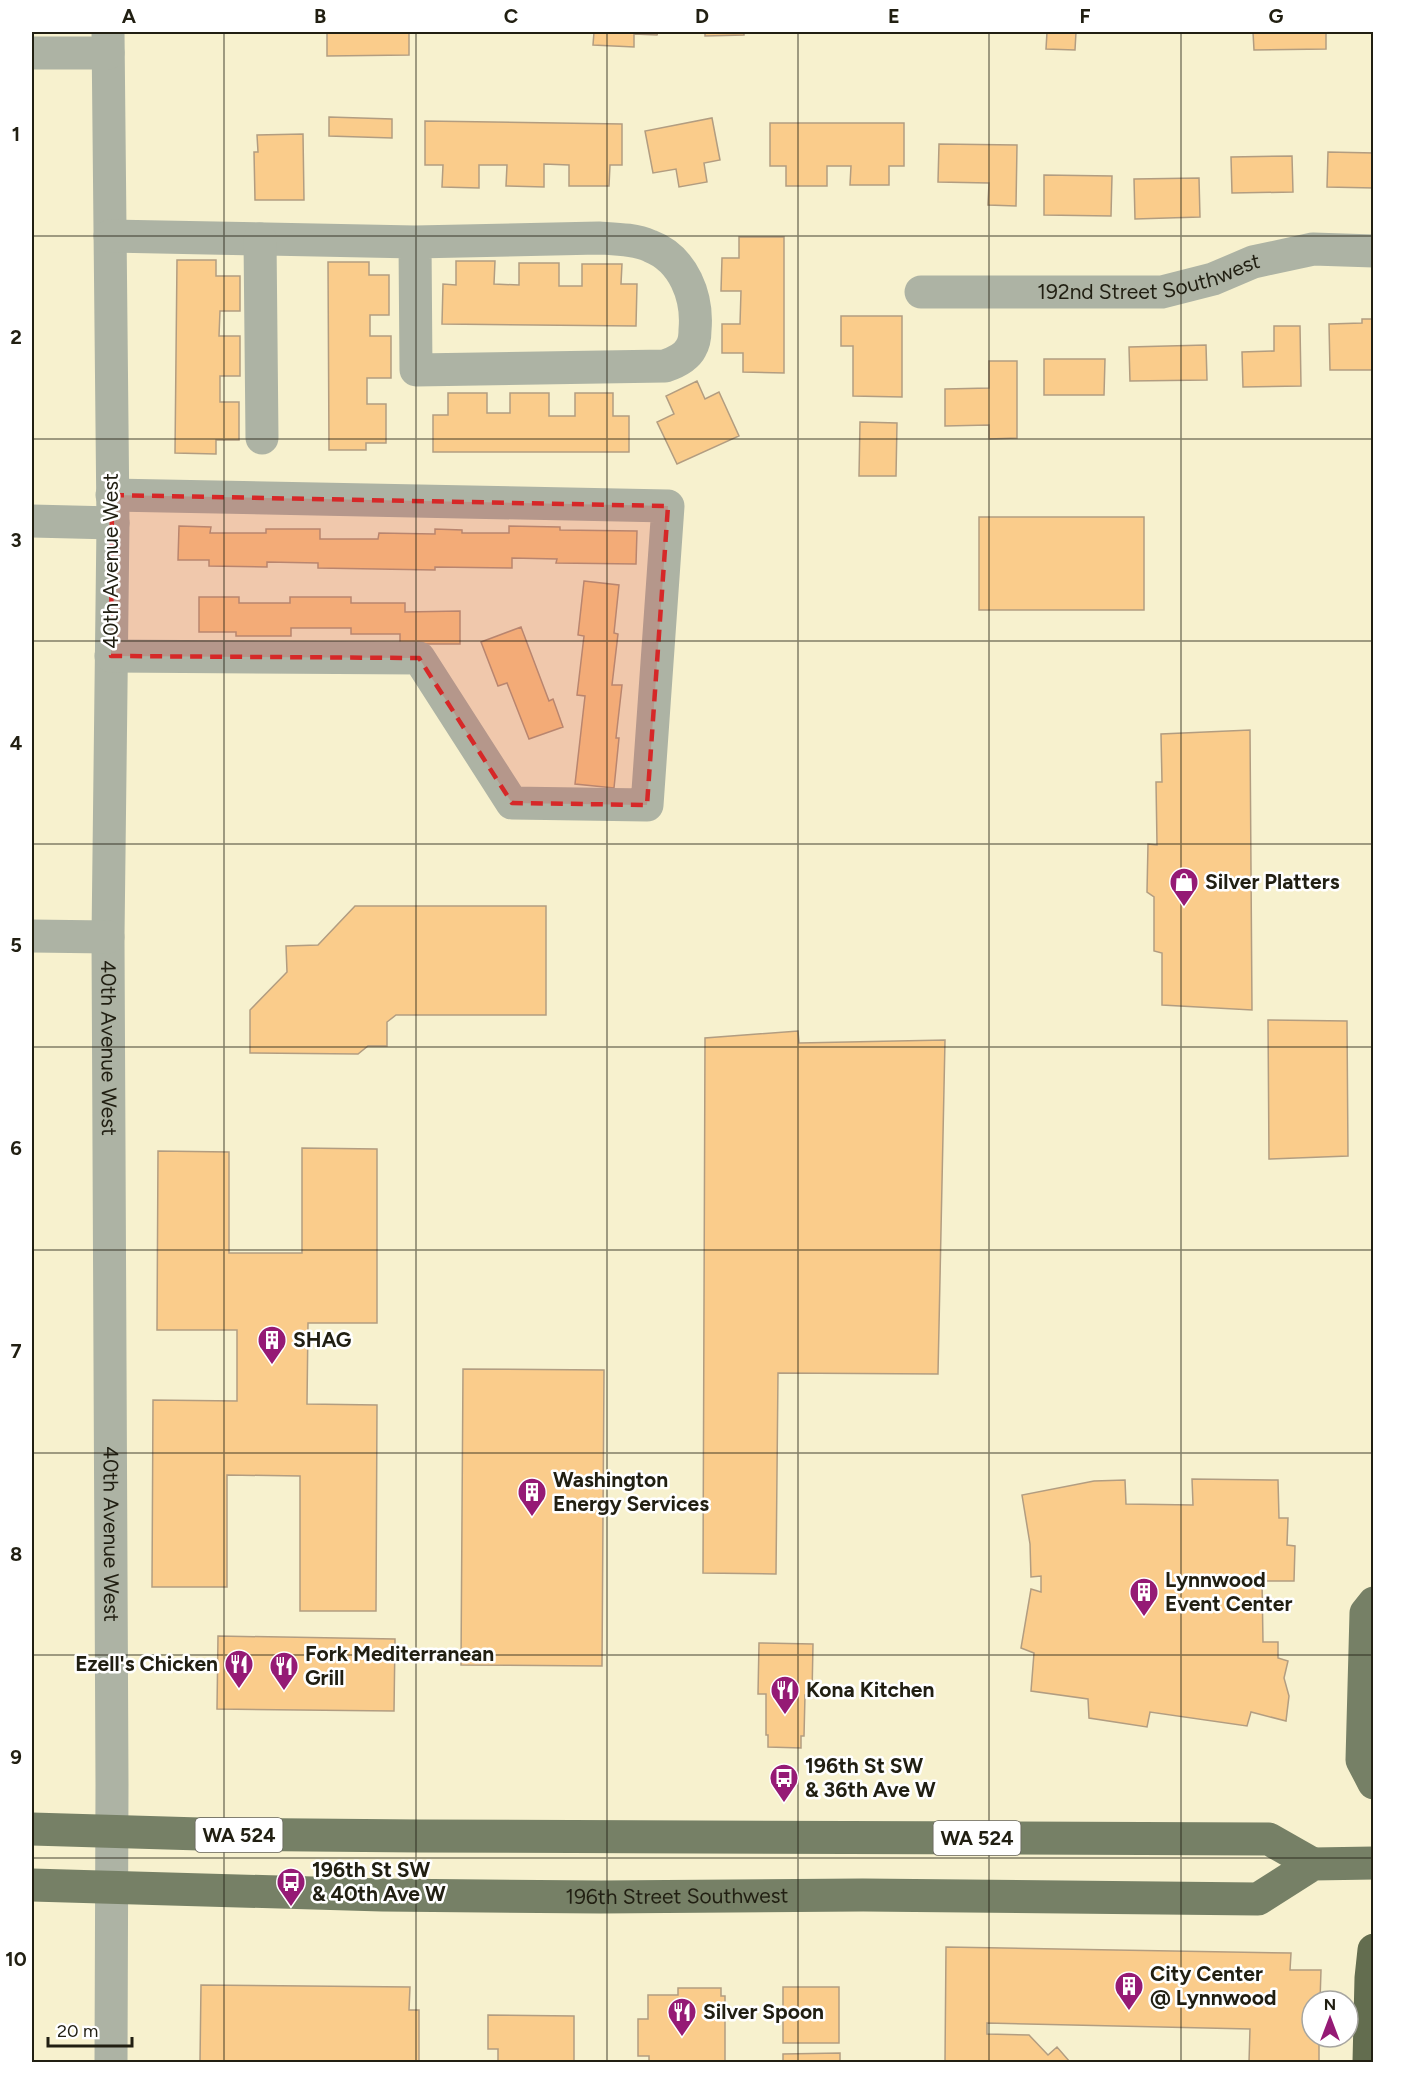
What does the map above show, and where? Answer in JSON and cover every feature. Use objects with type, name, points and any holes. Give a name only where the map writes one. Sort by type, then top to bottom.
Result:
[{"type":"highway","points":[[1369,2062],[1374,1950]]},
{"type":"main road","points":[[1374,1603],[1366,1613],[1362,1760],[1374,1783]]},
{"type":"main road","name":"WA 524","points":[[32,1829],[408,1836],[1269,1839],[1312,1863],[1374,1863]]},
{"type":"main road","name":"196th Street Southwest","points":[[32,1885],[382,1895],[1258,1899],[1312,1863]]},
{"type":"street","points":[[32,53],[108,42]]},
{"type":"street","name":"40th Avenue West","points":[[108,42],[112,509],[108,937],[111,2062]]},
{"type":"street","points":[[110,236],[415,242],[620,239],[650,246],[669,258],[686,278],[694,295],[696,317],[692,347],[680,359],[665,366],[416,370],[415,242]]},
{"type":"street","points":[[260,239],[262,438]]},
{"type":"street","name":"192nd Street Southwest","points":[[921,292],[1162,292],[1213,279],[1253,262],[1313,249],[1374,251]]},
{"type":"street","points":[[32,521],[112,509],[668,506],[647,805],[512,803],[419,658],[111,656]]},
{"type":"street","points":[[32,936],[108,937]]},
{"type":"highlighted area","points":[[112,495],[668,506],[647,805],[512,803],[419,658],[111,656]]},
{"type":"building","points":[[327,32],[409,32],[409,55],[327,56]]},
{"type":"building","points":[[594,32],[658,32],[657,35],[634,34],[634,47],[593,45]]},
{"type":"building","points":[[705,32],[744,32],[744,35],[705,36]]},
{"type":"building","points":[[835,32],[835,33],[761,33]]},
{"type":"building","points":[[940,32],[1013,32],[1013,33]]},
{"type":"building","points":[[1047,32],[1076,32],[1075,50],[1046,49]]},
{"type":"building","points":[[1253,32],[1326,32],[1326,49],[1254,50]]},
{"type":"building","points":[[329,117],[392,119],[392,138],[329,136]]},
{"type":"building","points":[[712,118],[720,160],[704,163],[707,182],[679,187],[676,169],[653,173],[645,131]]},
{"type":"building","points":[[425,121],[622,124],[622,165],[610,165],[609,186],[569,186],[569,165],[544,164],[544,187],[506,186],[507,165],[479,165],[479,188],[442,187],[443,165],[425,165]]},
{"type":"building","points":[[770,123],[904,123],[904,166],[889,166],[889,185],[850,185],[851,166],[827,166],[827,186],[786,186],[786,166],[770,166]]},
{"type":"building","points":[[303,134],[304,200],[255,200],[254,152],[258,152],[257,135]]},
{"type":"building","points":[[939,144],[1017,145],[1016,206],[988,205],[989,183],[938,182]]},
{"type":"building","points":[[1328,152],[1374,153],[1374,188],[1327,187]]},
{"type":"building","points":[[1292,156],[1293,192],[1232,193],[1231,157]]},
{"type":"building","points":[[1044,175],[1112,176],[1111,216],[1044,215]]},
{"type":"building","points":[[1199,178],[1200,217],[1135,219],[1134,179]]},
{"type":"building","points":[[739,237],[784,237],[784,373],[743,372],[743,353],[722,353],[722,324],[740,324],[741,291],[721,291],[722,258],[739,258]]},
{"type":"building","points":[[177,260],[216,260],[216,276],[240,276],[240,311],[220,311],[219,336],[240,336],[240,376],[220,376],[220,402],[239,402],[239,440],[216,440],[216,454],[175,453]]},
{"type":"building","points":[[456,261],[495,261],[494,284],[519,285],[519,263],[559,263],[559,286],[582,286],[582,264],[622,264],[621,284],[637,284],[636,326],[442,324],[443,284],[456,285]]},
{"type":"building","points":[[328,262],[369,262],[369,275],[389,275],[389,315],[370,315],[370,336],[391,336],[391,378],[367,378],[367,404],[386,404],[386,443],[366,443],[366,450],[329,450]]},
{"type":"building","points":[[841,316],[902,316],[902,397],[853,396],[853,346],[841,346]]},
{"type":"building","points":[[1362,319],[1374,319],[1374,370],[1330,370],[1329,324],[1362,323]]},
{"type":"building","points":[[1274,326],[1300,326],[1301,386],[1243,387],[1242,352],[1274,351]]},
{"type":"building","points":[[1206,345],[1207,380],[1130,381],[1129,347]]},
{"type":"building","points":[[1044,359],[1105,359],[1104,395],[1044,395]]},
{"type":"building","points":[[989,361],[1017,361],[1017,438],[989,439],[989,425],[945,426],[945,389],[989,388]]},
{"type":"building","points":[[697,381],[705,399],[719,392],[739,436],[677,464],[657,422],[674,414],[666,396]]},
{"type":"building","points":[[448,393],[487,393],[487,413],[510,413],[510,393],[549,393],[549,416],[575,416],[575,393],[613,393],[613,416],[629,416],[629,452],[433,452],[433,415],[448,415]]},
{"type":"building","points":[[860,422],[897,423],[896,476],[859,476]]},
{"type":"building","points":[[979,517],[1144,517],[1144,610],[979,610]]},
{"type":"building","points":[[179,526],[211,527],[210,533],[266,533],[266,529],[320,529],[320,539],[378,539],[379,533],[435,534],[435,529],[462,530],[462,533],[509,533],[509,526],[560,527],[560,530],[637,531],[636,564],[556,563],[557,559],[512,558],[512,568],[435,567],[435,570],[318,568],[318,563],[267,562],[267,567],[209,566],[209,560],[178,560]]},
{"type":"building","points":[[584,581],[619,585],[614,633],[618,634],[612,685],[622,685],[616,738],[619,738],[614,788],[575,784],[585,696],[577,695],[584,636],[578,635]]},
{"type":"building","points":[[199,597],[239,597],[239,603],[290,603],[290,597],[351,597],[351,603],[405,603],[405,612],[460,611],[460,644],[400,644],[400,634],[351,634],[351,628],[291,628],[291,636],[236,636],[236,632],[199,632]]},
{"type":"building","points":[[521,627],[549,701],[553,699],[563,727],[529,739],[507,683],[498,686],[481,642]]},
{"type":"building","points":[[1250,730],[1252,1010],[1162,1005],[1162,953],[1154,951],[1154,897],[1147,892],[1148,844],[1157,845],[1156,782],[1162,782],[1161,734]]},
{"type":"building","points":[[355,906],[546,906],[546,1015],[396,1015],[387,1022],[387,1046],[368,1046],[358,1054],[250,1053],[250,1010],[287,972],[286,946],[318,945]]},
{"type":"building","points":[[1268,1020],[1347,1021],[1348,1156],[1269,1159]]},
{"type":"building","points":[[798,1031],[799,1043],[945,1040],[938,1374],[778,1373],[776,1574],[703,1573],[705,1038]]},
{"type":"building","name":"SHAG","points":[[302,1148],[377,1149],[377,1323],[308,1323],[307,1404],[377,1405],[376,1611],[300,1611],[300,1476],[227,1475],[227,1587],[152,1587],[153,1400],[237,1401],[237,1330],[157,1330],[158,1151],[229,1152],[229,1253],[302,1253]]},
{"type":"building","name":"Washington Energy Services","points":[[463,1369],[604,1370],[602,1666],[461,1665]]},
{"type":"building","name":"Lynnwood Event Center","points":[[1192,1479],[1278,1480],[1279,1518],[1288,1518],[1287,1545],[1295,1546],[1294,1581],[1262,1581],[1263,1642],[1278,1642],[1278,1658],[1288,1661],[1284,1678],[1289,1696],[1286,1721],[1251,1712],[1247,1726],[1150,1712],[1147,1727],[1089,1718],[1088,1699],[1031,1691],[1034,1653],[1021,1648],[1031,1589],[1041,1592],[1041,1576],[1031,1577],[1030,1544],[1022,1495],[1094,1481],[1125,1480],[1126,1504],[1193,1505]]},
{"type":"building","points":[[218,1636],[395,1639],[394,1711],[217,1709]]},
{"type":"building","name":"Kona Kitchen","points":[[759,1643],[813,1644],[812,1695],[805,1695],[804,1736],[801,1736],[801,1748],[768,1747],[766,1694],[758,1694]]},
{"type":"building","name":"City Center @ Lynnwood","points":[[946,1947],[1291,1953],[1290,1970],[1321,1970],[1320,1989],[1300,1989],[1300,2049],[1319,2049],[1319,2062],[1249,2062],[1250,2029],[987,2023],[987,2034],[1029,2035],[1048,2055],[1057,2047],[1070,2062],[945,2062]]},
{"type":"building","points":[[201,1985],[410,1987],[409,2010],[419,2010],[419,2062],[200,2062]]},
{"type":"building","points":[[783,1987],[839,1987],[839,2043],[783,2043]]},
{"type":"building","name":"Silver Spoon","points":[[678,1988],[721,1988],[721,1996],[725,1996],[725,2062],[649,2062],[649,2056],[638,2056],[638,2019],[648,2019],[648,1995],[678,1995]]},
{"type":"building","points":[[488,2015],[574,2016],[574,2062],[498,2062],[498,2049],[488,2049]]},
{"type":"building","points":[[840,2053],[840,2062],[783,2062],[783,2054]]},
{"type":"place","name":"Silver Platters","points":[[1184,908]]},
{"type":"place","name":"SHAG","points":[[272,1366]]},
{"type":"place","name":"Washington Energy Services","points":[[532,1518]]},
{"type":"place","name":"Lynnwood Event Center","points":[[1144,1618]]},
{"type":"place","name":"Ezell's Chicken","points":[[239,1690]]},
{"type":"place","name":"Fork Mediterranean Grill","points":[[284,1692]]},
{"type":"place","name":"Kona Kitchen","points":[[785,1716]]},
{"type":"place","name":"196th St SW & 36th Ave W","points":[[784,1804]]},
{"type":"place","name":"196th St SW & 40th Ave W","points":[[291,1908]]},
{"type":"place","name":"City Center @ Lynnwood","points":[[1129,2012]]},
{"type":"place","name":"Silver Spoon","points":[[682,2038]]}]
